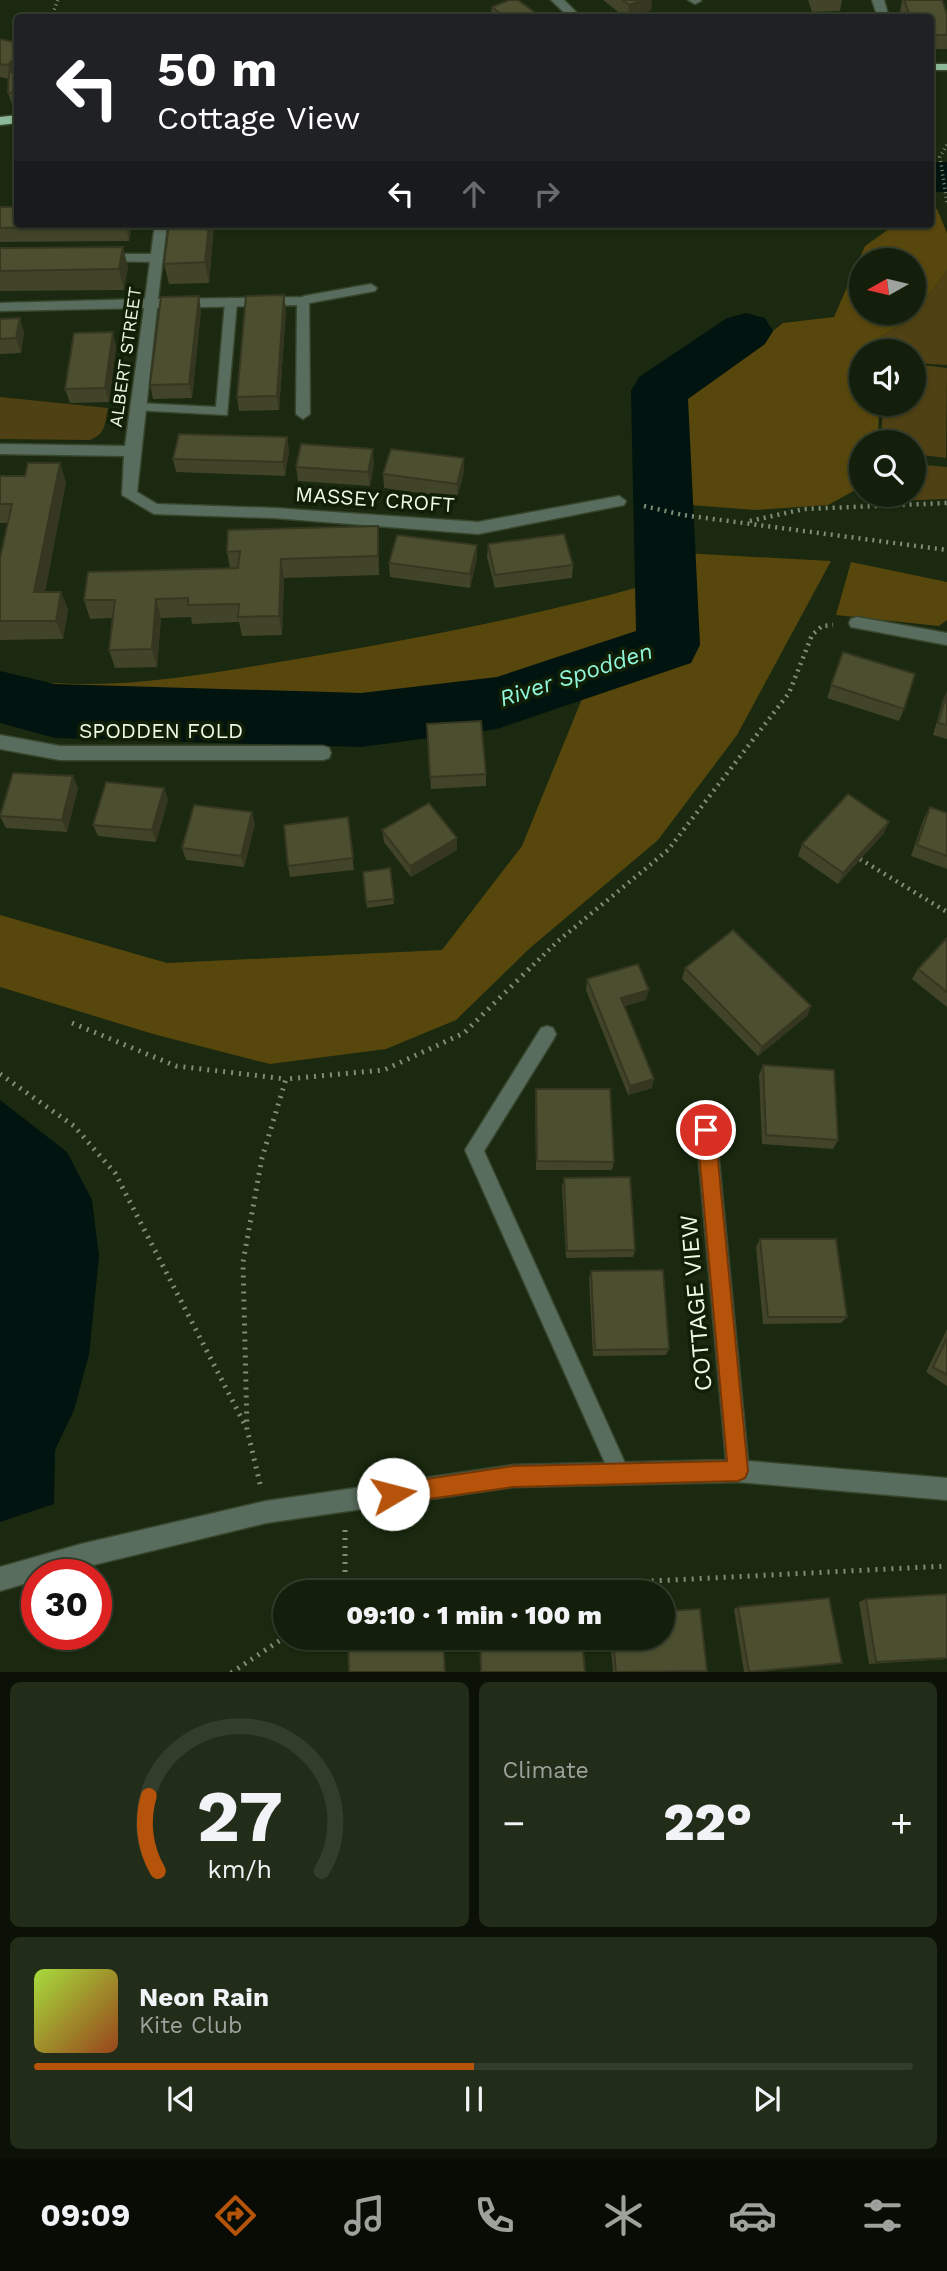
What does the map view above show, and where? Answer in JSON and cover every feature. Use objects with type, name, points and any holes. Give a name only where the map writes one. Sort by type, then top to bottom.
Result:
[{"type":"street","points":[[557,0],[573,14]]},
{"type":"street","name":"ALBERT STREET","points":[[130,495],[132,452],[160,228]]},
{"type":"street","points":[[0,307],[304,300],[303,414]]},
{"type":"street","points":[[0,449],[132,452]]},
{"type":"street","name":"MASSEY CROFT","points":[[130,495],[154,509],[274,513],[478,528],[619,501]]},
{"type":"street","points":[[857,623],[947,639]]},
{"type":"street","name":"SPODDEN FOLD","points":[[0,742],[60,752],[323,753]]},
{"type":"street","name":"COTTAGE VIEW","points":[[706,1130],[738,1471]]},
{"type":"street","points":[[0,1579],[81,1555],[266,1513],[513,1476],[738,1471],[947,1489]]},
{"type":"lane","points":[[92,258],[157,258]]},
{"type":"lane","points":[[304,300],[371,288]]},
{"type":"lane","points":[[138,407],[222,412],[231,302]]},
{"type":"lane","points":[[547,1034],[474,1150],[620,1474]]},
{"type":"path","points":[[946,201],[940,157],[947,145]]},
{"type":"path","points":[[619,501],[683,515],[947,550]]},
{"type":"path","points":[[926,504],[947,503]]},
{"type":"path","points":[[746,523],[804,509],[857,507]]},
{"type":"path","points":[[72,1023],[176,1066],[286,1079],[384,1070],[464,1033],[558,941],[668,850],[789,693],[813,635],[822,626],[857,623]]},
{"type":"path","points":[[860,859],[947,912]]},
{"type":"path","points":[[0,1074],[74,1126],[115,1173],[247,1429]]},
{"type":"path","points":[[266,1513],[247,1429],[243,1262],[262,1158],[286,1079]]},
{"type":"path","points":[[344,1501],[345,1580]]},
{"type":"path","points":[[672,1580],[947,1566]]},
{"type":"path","points":[[231,1672],[273,1645]]},
{"type":"shaded area","points":[[934,209],[937,209],[947,233],[947,270],[926,298],[926,248],[864,248],[890,228],[934,228]]},
{"type":"shaded area","points":[[947,270],[947,365],[926,364],[926,339],[881,339],[881,336],[899,326],[926,326],[926,298]]},
{"type":"shaded area","points":[[849,283],[849,326],[899,326],[881,336],[881,339],[849,339],[849,416],[879,416],[878,430],[849,430],[849,494],[828,505],[756,510],[676,504],[676,408],[783,323],[834,317]]},
{"type":"shaded area","points":[[926,365],[947,368],[946,458],[926,456],[926,430],[882,430],[882,416],[926,416]]},
{"type":"shaded area","points":[[0,397],[108,408],[102,431],[90,440],[0,439]]},
{"type":"shaded area","points":[[926,465],[947,467],[947,499],[926,500]]},
{"type":"shaded area","points":[[640,547],[653,551],[654,642],[496,690],[361,709],[60,703],[0,688],[0,675],[71,684],[179,678],[374,646],[507,619],[639,587]]},
{"type":"shaded area","points":[[683,553],[831,561],[737,735],[658,840],[530,948],[456,1020],[386,1049],[270,1064],[153,1034],[0,987],[0,915],[167,963],[442,950],[522,846],[586,689],[682,657]]},
{"type":"shaded area","points":[[851,562],[947,582],[947,620],[939,626],[836,615]]},
{"type":"shaded area","points":[[0,1100],[67,1152],[92,1200],[99,1256],[89,1355],[74,1410],[55,1450],[54,1504],[0,1522]]},
{"type":"building","points":[[509,0],[518,0],[537,14],[501,14],[492,7]]},
{"type":"building","points":[[623,0],[642,0],[629,5]]},
{"type":"building","points":[[904,0],[942,0],[947,14],[947,35],[934,35],[934,14],[909,14]]},
{"type":"building","points":[[0,39],[14,42],[14,59],[8,65],[0,64]]},
{"type":"building","points":[[9,72],[14,72],[14,92],[8,93]]},
{"type":"building","points":[[0,207],[14,207],[14,228],[0,228]]},
{"type":"building","points":[[168,228],[209,228],[205,262],[164,264]]},
{"type":"building","points":[[123,247],[119,269],[0,271],[0,248]]},
{"type":"building","points":[[284,295],[277,396],[237,397],[246,296]]},
{"type":"building","points":[[199,296],[189,384],[150,385],[161,297]]},
{"type":"building","points":[[20,318],[16,338],[0,339],[0,319]]},
{"type":"building","points":[[113,332],[105,388],[65,389],[74,333]]},
{"type":"building","points":[[179,434],[287,437],[283,462],[173,459]]},
{"type":"building","points":[[301,444],[373,449],[368,472],[296,467]]},
{"type":"building","points":[[391,449],[464,458],[457,484],[383,474]]},
{"type":"building","points":[[28,463],[60,463],[34,592],[61,592],[56,621],[0,621],[0,558],[12,504],[0,504],[0,476],[25,476]]},
{"type":"building","points":[[378,526],[378,556],[281,559],[279,616],[238,617],[239,604],[188,605],[188,598],[156,599],[152,649],[109,650],[115,600],[84,600],[88,572],[238,568],[240,551],[227,552],[228,530]]},
{"type":"building","points":[[564,534],[573,565],[495,575],[488,544]]},
{"type":"building","points":[[397,535],[477,545],[470,574],[389,563]]},
{"type":"building","points":[[843,652],[915,674],[904,709],[831,685]]},
{"type":"building","points":[[947,693],[947,725],[938,723]]},
{"type":"building","points":[[481,721],[486,774],[430,777],[427,724]]},
{"type":"building","points":[[13,773],[73,776],[62,820],[0,816]]},
{"type":"building","points":[[106,782],[164,788],[152,830],[93,825]]},
{"type":"building","points":[[848,794],[889,822],[843,873],[802,844]]},
{"type":"building","points":[[429,803],[457,838],[410,866],[382,830]]},
{"type":"building","points":[[194,805],[252,812],[241,856],[182,848]]},
{"type":"building","points":[[930,807],[947,813],[947,856],[917,845]]},
{"type":"building","points":[[348,817],[353,858],[288,866],[284,825]]},
{"type":"building","points":[[390,868],[394,899],[366,902],[363,872]]},
{"type":"building","points":[[733,930],[811,1006],[762,1047],[685,968]]},
{"type":"building","points":[[947,938],[947,992],[918,969]]},
{"type":"building","points":[[638,964],[649,990],[621,998],[654,1079],[630,1086],[587,979]]},
{"type":"building","points":[[763,1065],[834,1070],[838,1140],[766,1135]]},
{"type":"building","points":[[536,1089],[610,1089],[614,1162],[537,1161]]},
{"type":"building","points":[[630,1177],[635,1250],[567,1251],[564,1178]]},
{"type":"building","points":[[760,1239],[836,1239],[847,1317],[768,1317]]},
{"type":"building","points":[[663,1270],[669,1349],[595,1350],[591,1271]]},
{"type":"building","points":[[947,1338],[947,1375],[933,1367]]},
{"type":"building","points":[[947,1594],[947,1658],[876,1662],[866,1599]]},
{"type":"building","points":[[829,1598],[842,1663],[749,1672],[738,1607]]},
{"type":"building","points":[[700,1609],[707,1671],[616,1672],[614,1650],[675,1650],[675,1610]]},
{"type":"building","points":[[348,1650],[444,1650],[445,1672],[349,1672]]},
{"type":"building","points":[[480,1650],[583,1650],[585,1672],[481,1672]]},
{"type":"waterway","name":"River Spodden","points":[[934,177],[947,177]]},
{"type":"waterway","name":"River Spodden","points":[[0,697],[55,711],[361,720],[497,703],[668,645],[659,391],[746,331]]},
{"type":"route","points":[[393,1494],[513,1476],[738,1471],[706,1130]]}]
